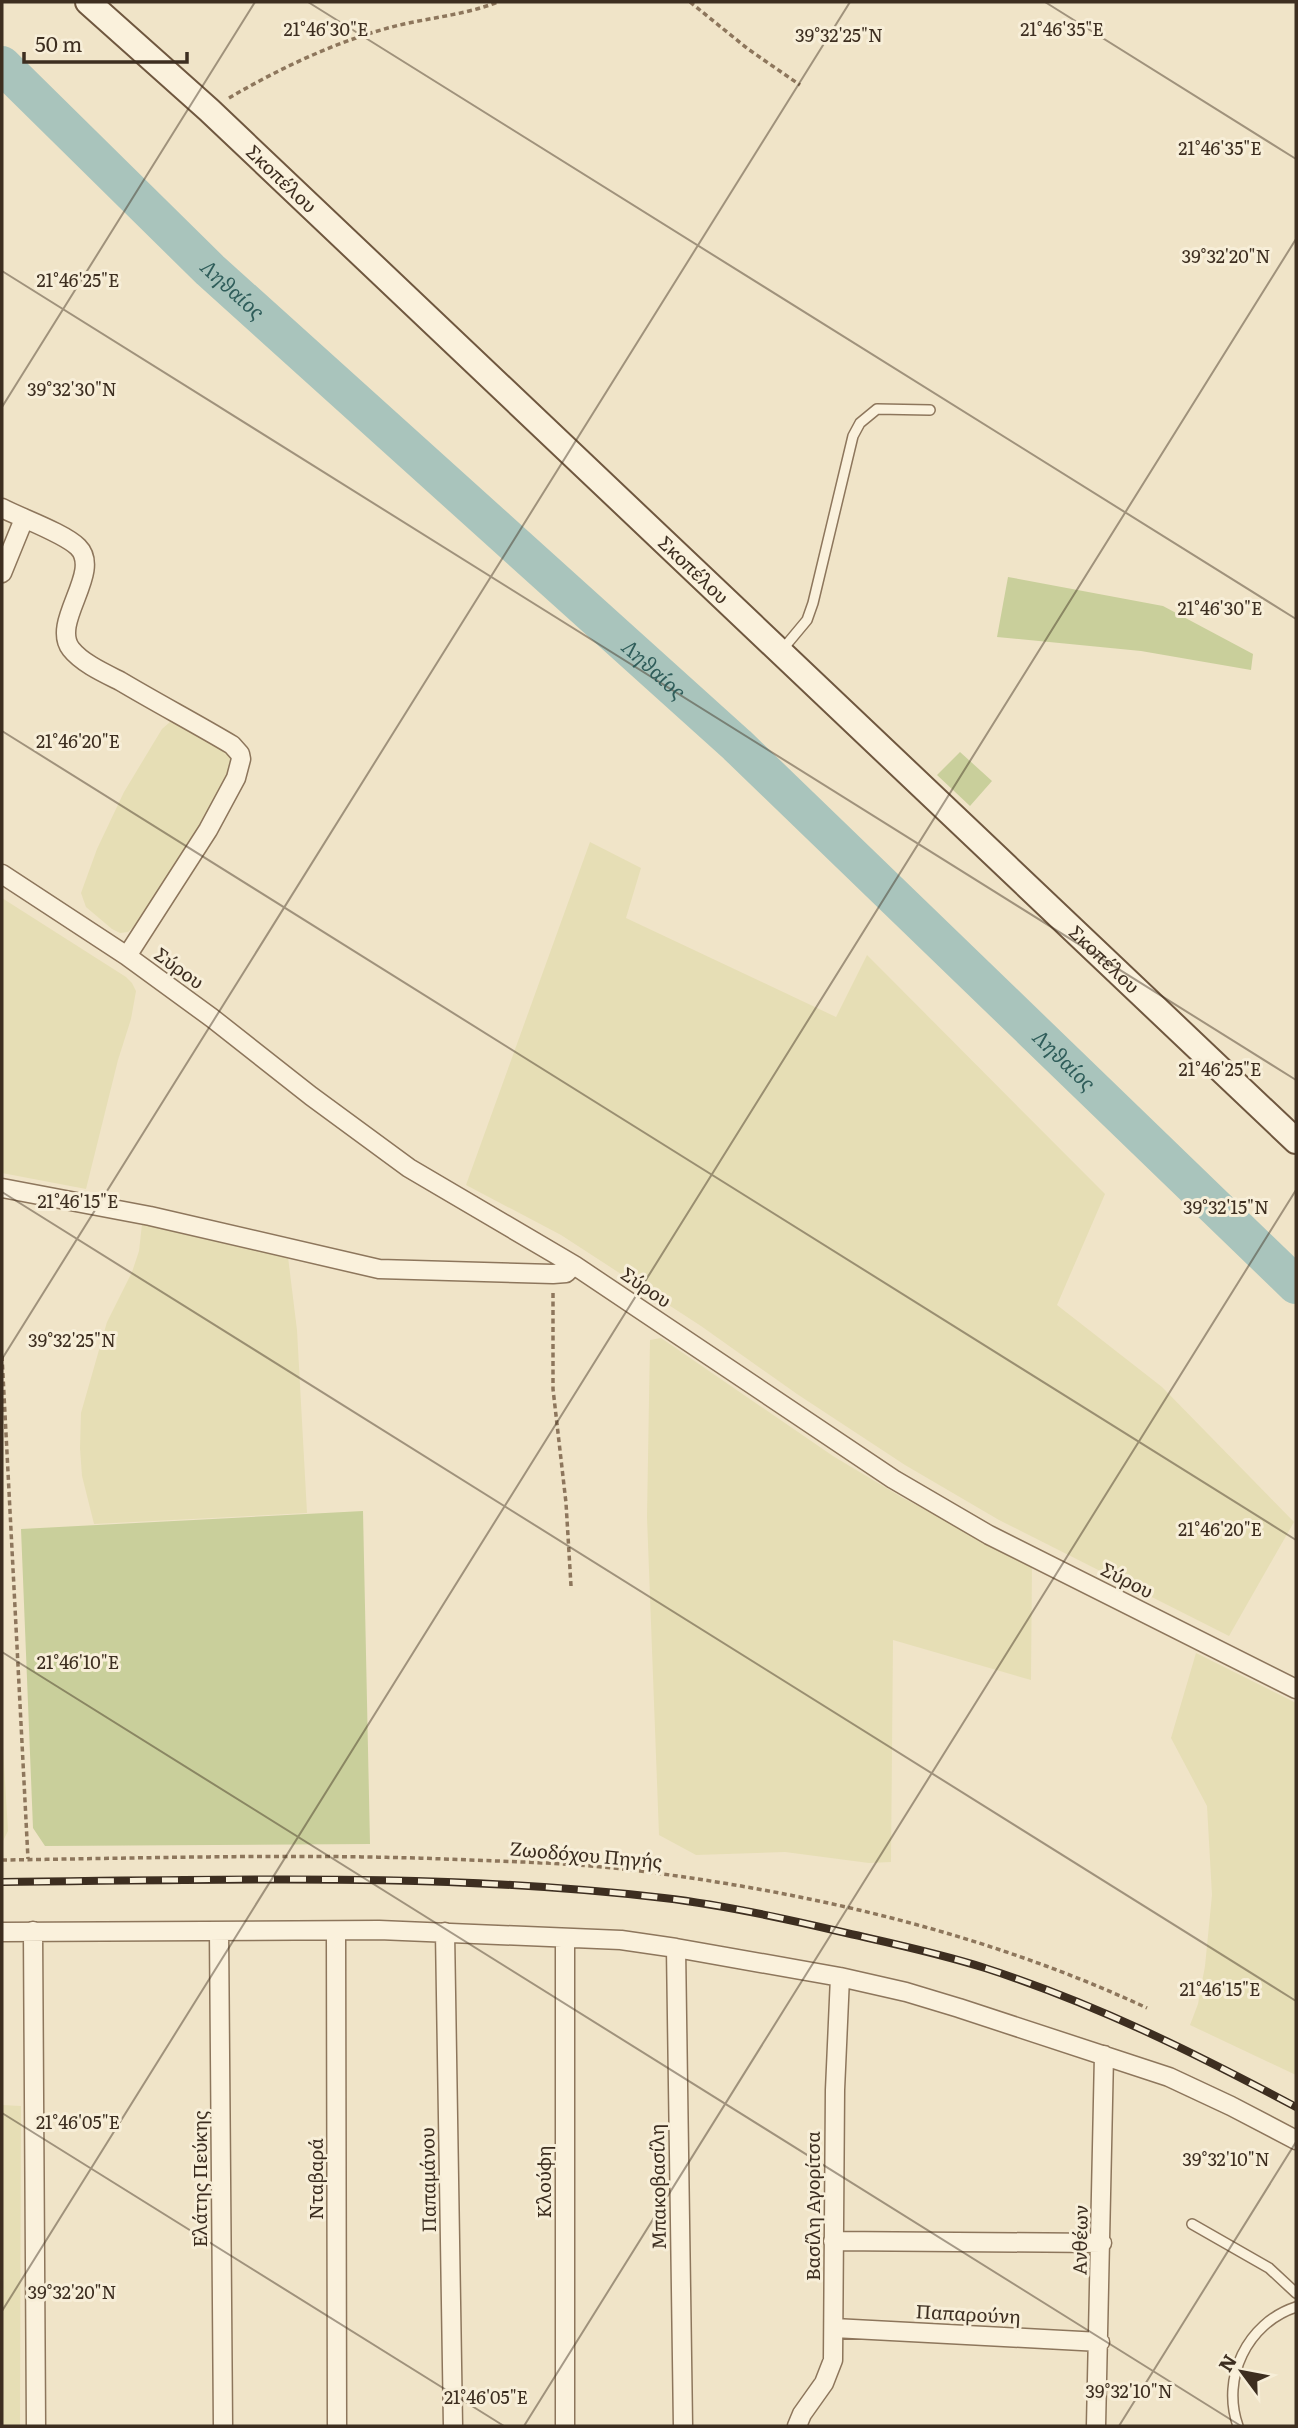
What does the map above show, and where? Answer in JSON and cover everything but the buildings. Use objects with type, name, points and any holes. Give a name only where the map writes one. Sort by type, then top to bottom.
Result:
[{"type":"main road","name":"Σκοπέλου","points":[[88,2],[209,110],[1296,1141]]},
{"type":"street","points":[[2,508],[70,541],[84,556],[85,570],[67,633],[69,647],[82,659],[232,746],[240,754],[236,778],[208,830],[127,956]]},
{"type":"street","points":[[2,573],[24,519]]},
{"type":"street","name":"Σύρου","points":[[2,874],[127,956],[212,1017],[311,1096],[409,1168],[574,1265],[819,1431],[930,1502],[989,1535],[1296,1689]]},
{"type":"street","points":[[2,1188],[150,1216],[379,1269],[553,1274],[566,1273],[574,1265]]},
{"type":"street","points":[[2,1932],[379,1930],[621,1940],[676,1948],[840,1977],[906,1992],[1104,2055],[1192,2087],[1296,2140]]},
{"type":"street","points":[[33,1931],[36,2426]]},
{"type":"street","name":"Ελάτης Πεύκης","points":[[219,1931],[223,2426]]},
{"type":"street","name":"Νταβαρά","points":[[335,1932],[337,2426]]},
{"type":"street","name":"Παπαμάνου","points":[[445,1932],[453,2426]]},
{"type":"street","name":"Κλούφη","points":[[565,1938],[565,2426]]},
{"type":"street","name":"Μπακοβασίλη","points":[[676,1948],[683,2426]]},
{"type":"street","name":"Βασίλη Αγορίτσα","points":[[797,2426],[802,2414],[824,2383],[833,2360],[834,2101],[840,1977]]},
{"type":"street","name":"Ανθέων","points":[[1096,2426],[1100,2342],[1104,2055]]},
{"type":"street","points":[[833,2241],[1102,2243]]},
{"type":"street","name":"Παπαρούνη","points":[[834,2328],[1100,2342]]},
{"type":"lane","points":[[781,652],[807,620],[813,603],[848,450],[860,423],[877,409],[930,410]]},
{"type":"lane","points":[[1192,2224],[1269,2268],[1296,2293]]},
{"type":"lane","points":[[1238,2426],[1233,2413],[1232,2383],[1241,2354],[1258,2329],[1283,2311],[1296,2307]]},
{"type":"path","points":[[209,110],[253,84],[316,53],[402,24],[473,11],[498,2]]},
{"type":"path","points":[[690,2],[748,49],[800,85]]},
{"type":"path","points":[[553,1274],[553,1389],[566,1503],[571,1586]]},
{"type":"path","points":[[2,1356],[28,1859]]},
{"type":"path","name":"Ζωοδόχου Πηγής","points":[[2,1860],[247,1855],[394,1856],[639,1871],[762,1890],[932,1928],[1087,1980],[1147,2008]]},
{"type":"shaded area","points":[[170,722],[204,736],[226,750],[234,764],[229,777],[141,919],[128,932],[120,933],[86,907],[81,893],[97,849],[124,792],[162,729]]},
{"type":"shaded area","points":[[590,842],[641,868],[626,918],[836,1017],[867,955],[1105,1194],[1057,1305],[1162,1387],[1294,1522],[1229,1636],[999,1520],[905,1465],[797,1394],[701,1326],[561,1235],[466,1185]]},
{"type":"shaded area","points":[[2,898],[126,977],[136,991],[86,1189],[2,1173]]},
{"type":"shaded area","points":[[142,1224],[288,1257],[297,1330],[307,1513],[94,1524],[82,1476],[81,1413],[107,1322],[132,1272],[139,1251]]},
{"type":"shaded area","points":[[661,1338],[833,1456],[903,1498],[1032,1565],[1031,1680],[893,1640],[891,1862],[869,1863],[785,1852],[696,1855],[659,1835],[647,1517],[650,1340]]},
{"type":"shaded area","points":[[1196,1653],[1296,1703],[1296,2075],[1190,2025],[1198,2004],[1205,1966],[1212,1895],[1207,1806],[1171,1738]]},
{"type":"shaded area","points":[[2,1731],[8,1831],[2,1843]]},
{"type":"shaded area","points":[[2,2105],[21,2106],[20,2426],[2,2426]]},
{"type":"green space","points":[[1008,577],[1163,606],[1253,654],[1251,670],[1141,651],[997,637]]},
{"type":"green space","points":[[960,752],[992,781],[970,806],[937,775]]},
{"type":"green space","points":[[363,1511],[370,1844],[45,1846],[33,1828],[21,1529]]},
{"type":"waterway","name":"Ληθαίος","points":[[2,65],[210,270],[737,745],[1296,1285]]},
{"type":"railway","points":[[2,1882],[250,1879],[416,1881],[582,1890],[731,1908],[932,1953],[1026,1982],[1144,2030],[1296,2107]]}]
